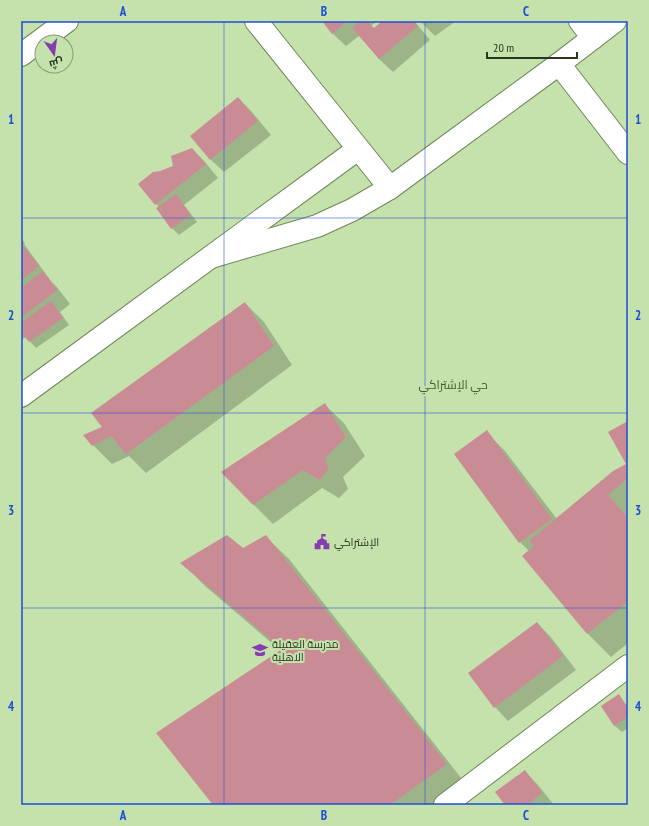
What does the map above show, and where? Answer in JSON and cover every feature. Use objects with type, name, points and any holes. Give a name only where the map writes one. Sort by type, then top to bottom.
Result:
[{"type":"street","points":[[21,55],[67,21]]},
{"type":"street","points":[[256,21],[390,188]]},
{"type":"street","points":[[211,257],[317,226],[352,210],[390,188],[559,64],[586,29],[615,21]]},
{"type":"street","points":[[559,64],[628,153]]},
{"type":"street","points":[[21,396],[358,149]]},
{"type":"street","points":[[445,805],[628,666]]},
{"type":"building","points":[[322,21],[347,21],[332,34]]},
{"type":"building","points":[[360,21],[367,21],[374,28],[382,21],[414,21],[418,26],[379,59],[352,28]]},
{"type":"building","points":[[238,97],[258,121],[210,160],[190,136]]},
{"type":"building","points":[[192,148],[206,164],[155,205],[138,184],[153,172],[173,166],[171,156]]},
{"type":"building","points":[[176,194],[191,215],[171,229],[156,208]]},
{"type":"building","points":[[21,243],[39,266],[21,280]]},
{"type":"building","points":[[43,271],[57,290],[21,318],[21,288]]},
{"type":"building","points":[[51,301],[63,318],[29,342],[21,332],[21,323]]},
{"type":"building","points":[[245,302],[274,346],[126,454],[111,436],[92,446],[83,435],[102,427],[91,413]]},
{"type":"building","points":[[325,403],[346,437],[325,458],[329,469],[319,480],[303,470],[253,505],[221,472]]},
{"type":"building","points":[[628,421],[628,478],[608,495],[628,518],[628,601],[587,634],[522,556],[534,546],[529,541],[613,471],[626,464],[608,432]]},
{"type":"building","points":[[487,430],[552,519],[519,543],[454,454]]},
{"type":"building","points":[[227,535],[243,548],[266,535],[447,764],[390,805],[213,805],[156,733],[282,649],[180,563]]},
{"type":"building","points":[[537,622],[563,656],[494,708],[468,673]]},
{"type":"building","points":[[619,694],[628,708],[628,717],[614,726],[601,706]]},
{"type":"building","points":[[525,770],[542,793],[527,805],[505,805],[495,792]]},
{"type":"place","name":"الإشتراكي","points":[[322,542]]},
{"type":"place","name":"مدرسة العقيلة الاهلية","points":[[260,650]]},
{"type":"district","name":"حي الإشتراكي","points":[[453,385]]}]
